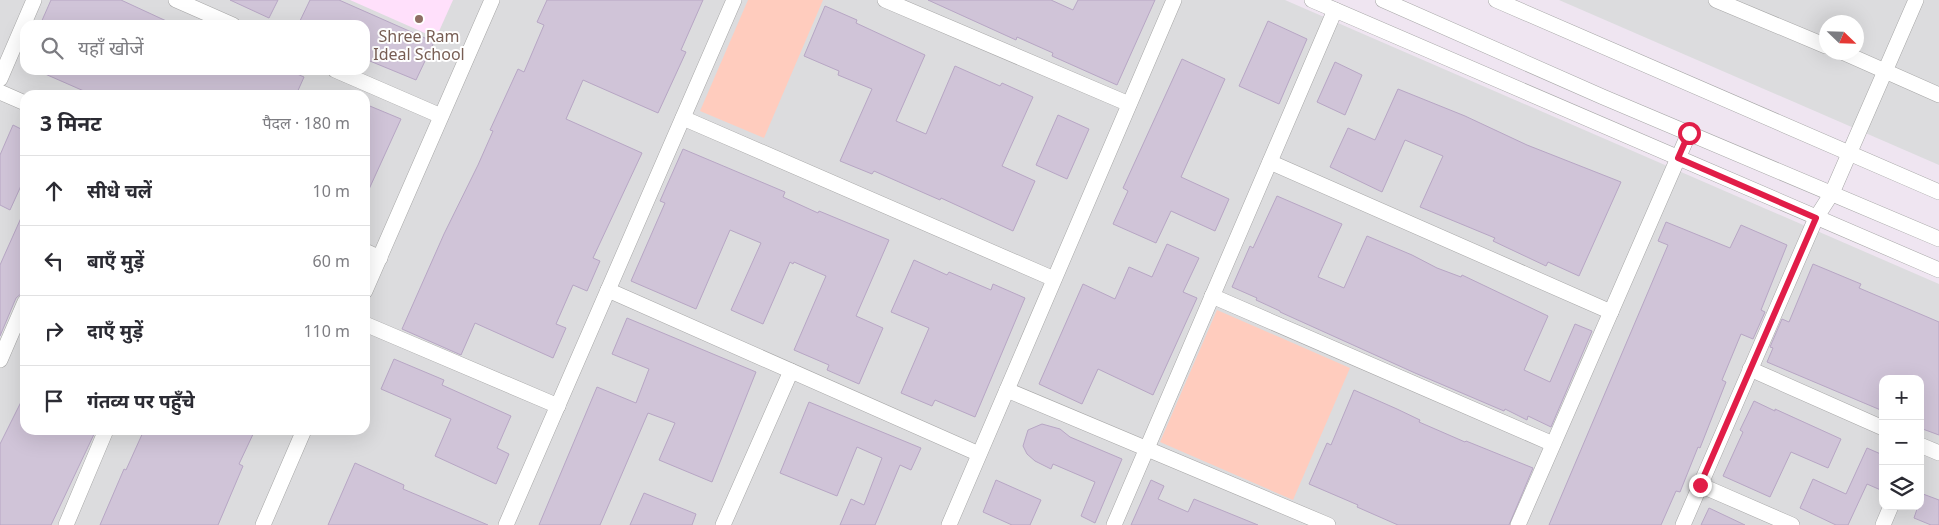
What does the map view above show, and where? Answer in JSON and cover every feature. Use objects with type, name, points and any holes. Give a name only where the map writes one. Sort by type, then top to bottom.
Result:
[{"type":"street","points":[[25,20],[34,0]]},
{"type":"street","points":[[176,0],[222,20]]},
{"type":"street","points":[[370,280],[492,0]]},
{"type":"street","points":[[506,525],[734,0]]},
{"type":"street","points":[[884,0],[1129,104]]},
{"type":"street","points":[[949,525],[1174,0]]},
{"type":"street","points":[[1312,0],[1939,270]]},
{"type":"street","points":[[1384,0],[1689,133],[1939,239]]},
{"type":"street","points":[[1496,0],[1939,192]]},
{"type":"street","points":[[1682,525],[1816,218],[1832,193],[1916,0]]},
{"type":"street","points":[[1720,1],[1819,43]]},
{"type":"street","points":[[1114,525],[1335,10]]},
{"type":"street","points":[[0,79],[20,33]]},
{"type":"street","points":[[1861,60],[1939,95]]},
{"type":"street","points":[[347,75],[441,116]]},
{"type":"street","points":[[0,92],[20,101]]},
{"type":"street","points":[[683,118],[1054,279]]},
{"type":"street","points":[[1518,525],[1689,133]]},
{"type":"street","points":[[1270,162],[1611,312]]},
{"type":"street","points":[[370,253],[380,258]]},
{"type":"street","points":[[608,290],[979,454]]},
{"type":"street","points":[[1212,296],[1553,444]]},
{"type":"street","points":[[0,360],[20,314]]},
{"type":"street","points":[[370,326],[558,406]]},
{"type":"street","points":[[1750,369],[1879,426]]},
{"type":"street","points":[[723,525],[792,371]]},
{"type":"street","points":[[1007,390],[1328,525]]},
{"type":"street","points":[[66,525],[104,435]]},
{"type":"street","points":[[263,525],[302,435]]},
{"type":"street","points":[[1924,447],[1939,453]]},
{"type":"street","points":[[1700,485],[1792,525]]},
{"type":"street","points":[[1883,525],[1889,510]]},
{"type":"shaded area","points":[[0,0],[1285,0],[1939,284],[1939,525],[0,525]]},
{"type":"shaded area","name":"Shree Ram Ideal School","points":[[350,0],[453,0],[436,38]]},
{"type":"shaded area","points":[[748,0],[823,0],[764,138],[700,111]]},
{"type":"shaded area","points":[[1559,0],[1939,0],[1939,165]]},
{"type":"shaded area","points":[[1217,310],[1350,368],[1293,500],[1160,442]]},
{"type":"building","points":[[51,0],[121,0],[164,20],[42,20]]},
{"type":"building","points":[[230,0],[278,0],[269,18]]},
{"type":"building","points":[[310,0],[339,0],[434,42],[416,80],[370,61],[370,20],[300,20]]},
{"type":"building","points":[[547,0],[703,0],[681,50],[686,52],[658,113],[583,80],[566,119],[642,153],[593,258],[600,261],[587,291],[573,285],[556,324],[566,328],[553,358],[475,323],[461,355],[402,329],[444,234],[478,165],[493,131],[490,130],[518,69],[524,72],[544,25],[537,22]]},
{"type":"building","points":[[928,0],[1051,0],[1073,10],[1078,0],[1155,0],[1117,85],[1052,56],[1053,53],[1017,37],[1016,40]]},
{"type":"building","points":[[825,6],[857,20],[856,23],[925,55],[896,121],[926,134],[955,66],[1000,86],[1002,83],[1033,97],[1002,166],[1035,181],[1013,231],[941,198],[940,200],[874,171],[872,174],[840,161],[872,89],[838,75],[839,71],[804,56]]},
{"type":"building","points":[[1268,21],[1307,39],[1279,104],[1239,86]]},
{"type":"building","points":[[1182,59],[1225,79],[1181,177],[1229,199],[1215,231],[1171,211],[1156,243],[1113,224],[1128,191],[1123,188]]},
{"type":"building","points":[[1335,62],[1362,75],[1345,115],[1317,102]]},
{"type":"building","points":[[47,75],[299,75],[304,77],[298,90],[82,90]]},
{"type":"building","points":[[1398,89],[1465,116],[1527,145],[1621,182],[1579,276],[1548,262],[1546,266],[1493,241],[1495,238],[1420,207],[1443,156],[1405,140],[1382,192],[1330,167],[1348,128],[1375,140]]},
{"type":"building","points":[[370,106],[401,119],[370,187]]},
{"type":"building","points":[[1058,115],[1089,129],[1067,179],[1036,165]]},
{"type":"building","points":[[13,125],[20,128],[20,188],[10,210],[0,205],[0,155]]},
{"type":"building","points":[[683,149],[785,192],[783,197],[818,213],[819,211],[889,240],[856,316],[883,328],[859,384],[827,370],[829,365],[794,350],[826,276],[790,262],[763,324],[731,310],[761,243],[730,230],[696,309],[631,281],[665,203],[660,201]]},
{"type":"building","points":[[1277,196],[1342,224],[1318,277],[1344,288],[1367,236],[1437,268],[1461,277],[1462,275],[1548,316],[1524,370],[1550,382],[1575,324],[1592,331],[1551,427],[1528,416],[1527,420],[1505,409],[1504,411],[1415,373],[1280,312],[1256,300],[1257,298],[1232,287],[1250,246],[1253,248]]},
{"type":"building","points":[[20,220],[20,295],[16,298],[0,336],[0,265]]},
{"type":"building","points":[[1666,222],[1730,248],[1741,225],[1787,245],[1761,310],[1765,312],[1753,339],[1741,334],[1722,380],[1726,382],[1700,448],[1698,447],[1680,492],[1676,491],[1661,525],[1549,525],[1668,245],[1658,241]]},
{"type":"building","points":[[1167,244],[1199,258],[1183,292],[1197,298],[1153,395],[1098,369],[1082,404],[1039,384],[1083,284],[1115,299],[1129,267],[1152,277]]},
{"type":"building","points":[[914,260],[947,275],[949,272],[991,290],[993,284],[1025,298],[975,417],[935,400],[932,406],[901,393],[929,328],[891,312]]},
{"type":"building","points":[[1813,264],[1861,284],[1859,288],[1939,322],[1939,435],[1924,429],[1924,375],[1879,375],[1879,409],[1767,362],[1773,348],[1770,347],[1782,319],[1789,322]]},
{"type":"building","points":[[627,318],[756,372],[712,482],[659,460],[675,423],[648,413],[600,525],[539,525],[597,387],[636,403],[649,369],[612,354]]},
{"type":"building","points":[[394,359],[444,380],[442,385],[511,416],[497,448],[509,454],[496,484],[435,456],[451,419],[381,389]]},
{"type":"building","points":[[1354,390],[1420,420],[1419,422],[1533,468],[1509,525],[1398,525],[1309,484],[1327,443],[1331,445]]},
{"type":"building","points":[[1754,401],[1841,439],[1828,468],[1791,452],[1770,497],[1723,476],[1743,432],[1740,430]]},
{"type":"building","points":[[809,402],[921,448],[911,470],[900,465],[875,525],[840,525],[851,499],[864,505],[882,458],[857,447],[837,496],[780,473]]},
{"type":"building","points":[[20,404],[20,435],[94,435],[51,525],[0,525],[0,444]]},
{"type":"building","points":[[1042,424],[1060,429],[1070,437],[1122,459],[1095,523],[1081,516],[1095,482],[1053,464],[1051,469],[1035,461],[1027,454],[1023,446],[1028,430]]},
{"type":"building","points":[[142,435],[253,435],[239,464],[243,466],[218,525],[100,525],[124,469],[126,470]]},
{"type":"building","points":[[1867,448],[1879,453],[1879,489],[1867,484],[1848,525],[1836,525],[1800,508],[1813,479],[1846,494]]},
{"type":"building","points":[[355,463],[404,485],[403,489],[488,525],[328,525]]},
{"type":"building","points":[[996,480],[1041,500],[1030,525],[1012,525],[983,512]]},
{"type":"building","points":[[1151,480],[1164,486],[1158,499],[1188,512],[1194,499],[1258,525],[1131,525]]},
{"type":"building","points":[[644,493],[696,514],[692,525],[630,525]]},
{"type":"building","points":[[1924,494],[1939,500],[1939,525],[1931,525],[1914,518],[1917,510],[1924,510]]},
{"type":"building","points":[[1709,508],[1745,525],[1701,525]]},
{"type":"place","name":"Shree Ram Ideal School","points":[[419,19]]},
{"type":"route","points":[[1689,133],[1678,158],[1816,218],[1700,485]]}]
